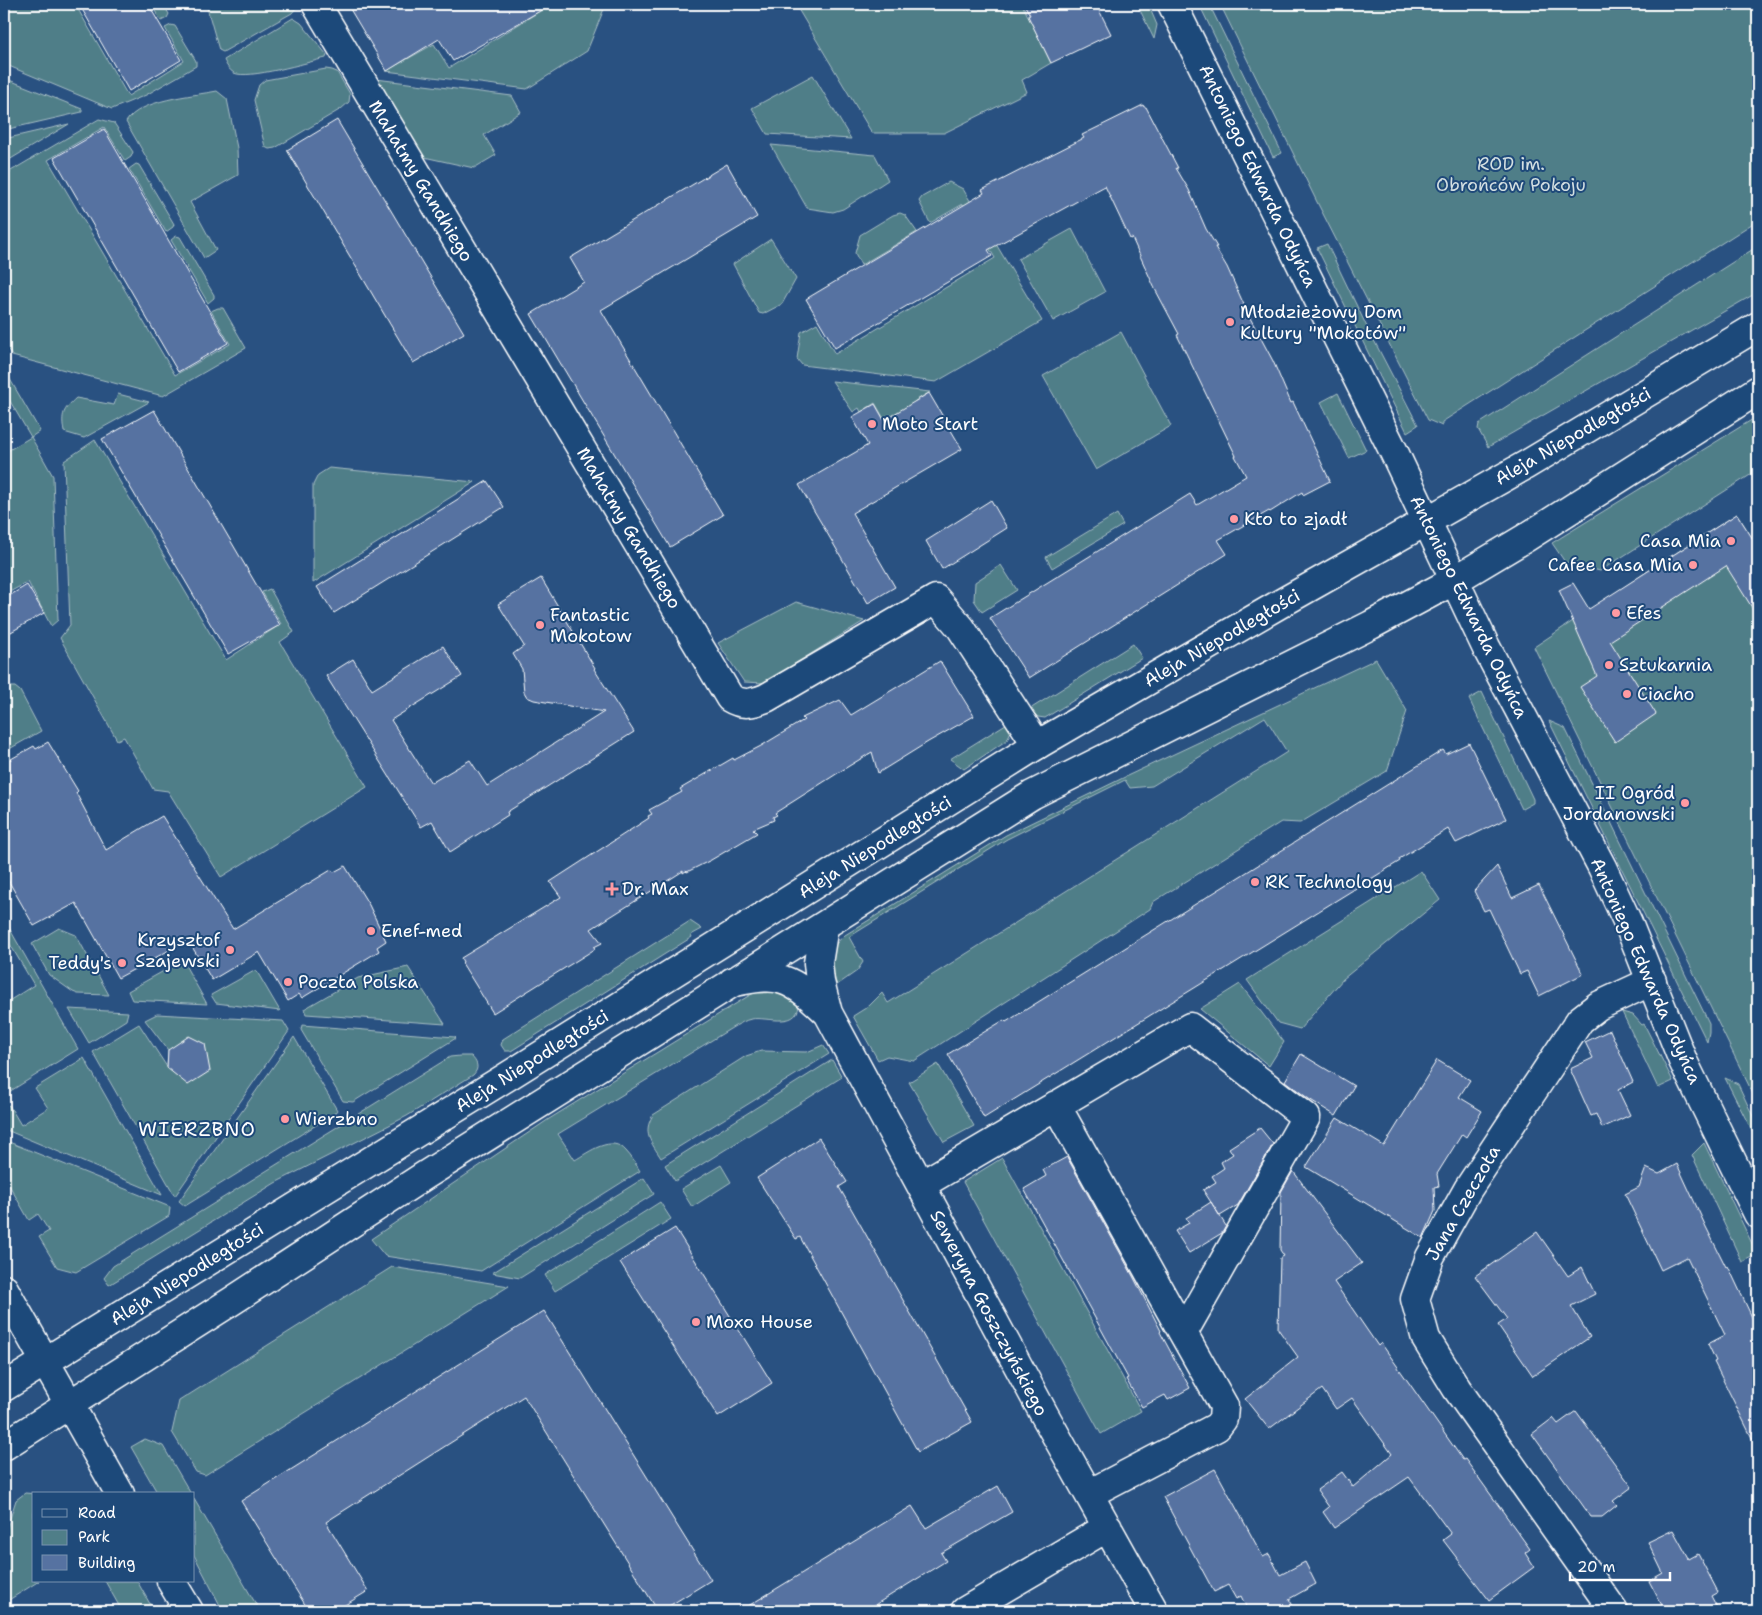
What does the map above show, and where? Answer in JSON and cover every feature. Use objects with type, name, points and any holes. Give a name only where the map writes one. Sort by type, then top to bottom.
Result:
[{"type":"street","name":"Mahatmy Gandhiego","points":[[316,4],[730,698],[742,704],[757,702],[766,698],[936,599],[961,628],[1038,745]]},
{"type":"street","name":"Antoniego Edwarda Odyńca","points":[[1172,4],[1427,521],[1486,647],[1602,867],[1628,923],[1683,1061],[1758,1214]]},
{"type":"street","name":"Aleja Niepodległości","points":[[4,1387],[505,1078],[1038,745],[1526,464],[1758,326]]},
{"type":"street","points":[[4,1446],[424,1176],[1032,795],[1371,625],[1455,580],[1758,390]]},
{"type":"street","name":"Seweryna Goszczyńskiego","points":[[824,926],[818,963],[820,982],[828,1013],[1044,1414],[1154,1611]]},
{"type":"street","name":"Seweryna Goszczyńskiego","points":[[732,982],[763,978],[783,979],[804,992],[828,1013]]},
{"type":"street","name":"Jana Czeczota","points":[[1614,1611],[1457,1389],[1426,1339],[1415,1299],[1430,1257],[1468,1189],[1580,1020],[1598,1006],[1652,981]]},
{"type":"street","points":[[921,1185],[1190,1027],[1306,1117],[1183,1332]]},
{"type":"street","points":[[1056,1105],[1224,1406],[1221,1423],[1217,1427],[1089,1494]]},
{"type":"street","points":[[4,1289],[119,1492]]},
{"type":"street","points":[[965,1611],[1108,1527]]},
{"type":"street","points":[[172,1582],[189,1611]]},
{"type":"green space","points":[[4,4],[75,4],[128,96],[184,61],[165,28],[171,25],[175,26],[196,61],[196,66],[146,95],[112,109],[4,64]]},
{"type":"green space","points":[[151,4],[163,4],[169,14],[167,18],[161,21]]},
{"type":"green space","points":[[206,4],[294,4],[296,8],[292,13],[223,52],[219,50]]},
{"type":"green space","points":[[551,4],[606,4],[587,51],[527,89],[386,71],[434,44],[449,68]]},
{"type":"green space","points":[[795,4],[1022,4],[1051,63],[1022,80],[1027,92],[944,133],[872,133]]},
{"type":"green space","points":[[1137,4],[1148,4],[1157,25],[1154,39]]},
{"type":"green space","points":[[1199,4],[1209,4],[1282,153],[1273,157]]},
{"type":"green space","name":"ROD im. Obrońców Pokoju","points":[[1220,4],[1758,4],[1758,220],[1442,422],[1442,426],[1428,420],[1317,202]]},
{"type":"green space","points":[[293,18],[301,23],[327,55],[326,58],[278,70],[252,74],[241,75],[234,73],[228,67],[224,60]]},
{"type":"green space","points":[[326,69],[337,72],[350,94],[349,102],[341,109],[275,148],[269,149],[265,147],[254,100],[259,85],[265,80]]},
{"type":"green space","points":[[813,75],[851,139],[767,134],[752,108]]},
{"type":"green space","points":[[4,78],[82,109],[82,112],[4,130]]},
{"type":"green space","points":[[376,79],[512,96],[521,112],[484,135],[496,155],[474,168],[424,157]]},
{"type":"green space","points":[[217,91],[227,99],[237,148],[238,175],[190,202],[216,250],[204,258],[126,122],[133,114],[154,103]]},
{"type":"green space","points":[[99,119],[114,123],[133,152],[131,157],[125,161],[104,127],[48,160],[175,375],[230,344],[211,311],[218,308],[223,308],[246,348],[163,396],[12,356],[4,343],[4,175]]},
{"type":"green space","points":[[69,124],[4,163],[4,139]]},
{"type":"green space","points":[[771,145],[875,155],[888,180],[843,209],[833,212],[807,208]]},
{"type":"green space","points":[[136,164],[139,165],[174,224],[166,232],[129,169]]},
{"type":"green space","points":[[949,182],[963,189],[1042,321],[936,382],[802,365],[797,359],[801,332],[817,323],[835,354],[995,258],[963,204],[930,223],[919,201],[922,197]]},
{"type":"green space","points":[[900,213],[905,215],[917,232],[861,265],[855,253],[860,235],[893,215]]},
{"type":"green space","points":[[1072,229],[1105,292],[1053,321],[1018,259]]},
{"type":"green space","points":[[176,236],[180,237],[214,295],[214,298],[208,303],[171,240]]},
{"type":"green space","points":[[771,239],[796,279],[782,304],[763,314],[759,313],[733,264]]},
{"type":"green space","points":[[1327,244],[1366,325],[1418,425],[1407,432],[1317,248]]},
{"type":"green space","points":[[1758,246],[1758,292],[1488,447],[1478,429],[1479,424]]},
{"type":"green space","points":[[1121,332],[1171,426],[1096,470],[1043,376]]},
{"type":"green space","points":[[4,369],[40,431],[31,437],[4,391]]},
{"type":"green space","points":[[832,381],[930,392],[915,401],[927,419],[891,431],[875,403],[861,412],[859,408],[853,412]]},
{"type":"green space","points":[[1338,393],[1366,450],[1349,458],[1321,402]]},
{"type":"green space","points":[[118,394],[149,402],[84,438],[64,432],[64,413],[76,398],[114,405]]},
{"type":"green space","points":[[1758,416],[1758,470],[1600,571],[1565,562],[1552,543]]},
{"type":"green space","points":[[31,437],[53,476],[58,620],[51,626],[28,582],[4,595],[4,453]]},
{"type":"green space","points":[[95,440],[226,660],[281,624],[262,592],[270,589],[294,632],[280,642],[367,787],[221,877],[168,791],[153,789],[124,737],[117,740],[60,638],[70,625],[64,461]]},
{"type":"green space","points":[[329,468],[475,482],[313,583],[313,485],[318,475]]},
{"type":"green space","points":[[1117,514],[1123,525],[1052,568],[1046,557]]},
{"type":"green space","name":"II Ogród Jordanowski","points":[[1737,514],[1758,547],[1758,1104],[1534,647]]},
{"type":"green space","points":[[1001,565],[1017,590],[982,612],[974,600],[975,582]]},
{"type":"green space","points":[[796,602],[864,621],[764,683],[744,682],[718,643]]},
{"type":"green space","points":[[1133,644],[1142,658],[1045,718],[1038,717],[1030,709]]},
{"type":"green space","points":[[1376,659],[1407,711],[1387,771],[1300,823],[1281,822],[1153,902],[1150,909],[914,1061],[887,1056],[878,1060],[853,1016],[869,1006],[882,993],[888,1003],[1287,752],[1265,717],[1152,786],[1130,788],[1125,780],[1007,839],[849,937],[863,962],[857,971],[837,985],[832,959],[836,944],[845,935],[1006,835]]},
{"type":"green space","points":[[4,687],[15,687],[20,691],[41,731],[4,752]]},
{"type":"green space","points":[[1482,692],[1533,799],[1533,803],[1522,809],[1469,699]]},
{"type":"green space","points":[[1549,721],[1565,728],[1709,1023],[1707,1042]]},
{"type":"green space","points":[[1009,722],[1011,731],[1007,740],[964,769],[950,759]]},
{"type":"green space","points":[[1421,871],[1440,900],[1343,979],[1300,1029],[1278,1023],[1247,980]]},
{"type":"green space","points":[[4,919],[78,1049],[4,1095],[4,1004],[34,985],[4,934]]},
{"type":"green space","points":[[690,921],[702,929],[511,1051],[505,1051],[501,1045],[503,1039]]},
{"type":"green space","points":[[59,928],[76,935],[109,995],[78,994],[49,975],[32,944]]},
{"type":"green space","points":[[178,963],[185,965],[207,1004],[132,1000],[128,991]]},
{"type":"green space","points":[[408,967],[445,1024],[306,1014],[304,1009],[358,978]]},
{"type":"green space","points":[[256,970],[280,1011],[216,1003],[211,995]]},
{"type":"green space","points":[[1240,984],[1284,1042],[1269,1066],[1200,1009]]},
{"type":"green space","points":[[777,990],[799,1000],[795,1016],[782,1020],[751,1019],[745,1021],[558,1134],[575,1160],[600,1146],[614,1144],[626,1151],[640,1171],[481,1271],[385,1256],[371,1239],[549,1119],[750,995],[757,992]]},
{"type":"green space","points":[[69,1009],[128,1012],[126,1020],[89,1043]]},
{"type":"green space","points":[[1622,1012],[1633,1015],[1642,1025],[1644,1024],[1673,1081],[1658,1088]]},
{"type":"green space","points":[[157,1014],[283,1021],[289,1031],[175,1196],[93,1052],[139,1024],[167,1067],[168,1050],[145,1020]]},
{"type":"green space","points":[[302,1025],[456,1038],[353,1102],[343,1101],[301,1030]]},
{"type":"green space","points":[[294,1037],[337,1110],[334,1114],[185,1206],[179,1201]]},
{"type":"green space","points":[[823,1045],[829,1054],[661,1158],[651,1142],[648,1132],[653,1115],[746,1056],[761,1051],[807,1052]]},
{"type":"green space","points":[[471,1056],[475,1061],[477,1067],[473,1075],[407,1116],[275,1183],[109,1285],[104,1278],[113,1266],[450,1057]]},
{"type":"green space","points":[[84,1058],[162,1195],[4,1129],[4,1109],[9,1105],[21,1125],[48,1108],[35,1088]]},
{"type":"green space","points":[[832,1060],[842,1077],[675,1181],[665,1165]]},
{"type":"green space","points":[[938,1064],[974,1126],[944,1142],[909,1082]]},
{"type":"green space","points":[[1725,1078],[1738,1084],[1758,1127],[1758,1133],[1754,1135]]},
{"type":"green space","points":[[4,1140],[170,1207],[169,1216],[76,1272],[57,1267],[39,1237],[49,1231],[38,1214],[29,1220],[4,1176]]},
{"type":"green space","points":[[1704,1143],[1757,1254],[1742,1262],[1692,1155]]},
{"type":"green space","points":[[1002,1158],[1141,1411],[1101,1434],[963,1182]]},
{"type":"green space","points":[[721,1165],[731,1182],[692,1207],[681,1189]]},
{"type":"green space","points":[[644,1178],[654,1194],[520,1278],[492,1273]]},
{"type":"green space","points":[[660,1202],[671,1219],[555,1291],[545,1275]]},
{"type":"green space","points":[[392,1267],[509,1286],[205,1475],[196,1472],[172,1432],[179,1401]]},
{"type":"green space","points":[[145,1439],[163,1446],[190,1492],[157,1492],[131,1447]]},
{"type":"green space","points":[[25,1493],[32,1494],[32,1582],[37,1582],[4,1603],[4,1537],[16,1500]]},
{"type":"green space","points":[[195,1501],[260,1611],[223,1611],[195,1557]]},
{"type":"green space","points":[[106,1582],[138,1582],[154,1611],[122,1611]]},
{"type":"building","points":[[79,4],[148,4],[181,60],[129,91]]},
{"type":"building","points":[[347,4],[552,4],[453,61],[439,39],[387,71]]},
{"type":"building","points":[[1024,4],[1096,4],[1111,34],[1051,63]]},
{"type":"building","points":[[1143,105],[1146,107],[1189,190],[1206,229],[1227,267],[1330,481],[1303,495],[1302,492],[1218,540],[1227,554],[1029,678],[990,618],[1190,494],[1197,505],[1246,476],[1177,335],[1179,334],[1105,186],[988,250],[992,256],[835,348],[806,299],[984,193],[982,190],[1084,138],[1082,135]]},
{"type":"building","points":[[337,120],[464,333],[413,363],[287,150]]},
{"type":"building","points":[[104,129],[228,343],[178,372],[54,158]]},
{"type":"building","points":[[727,164],[757,217],[601,310],[723,515],[670,547],[531,314],[584,282],[570,258]]},
{"type":"building","points":[[929,393],[962,449],[852,513],[895,587],[868,603],[799,485],[868,445],[852,417],[875,404],[884,420]]},
{"type":"building","points":[[154,410],[280,625],[228,654],[102,439]]},
{"type":"building","points":[[487,481],[504,507],[334,613],[317,587]]},
{"type":"building","points":[[991,500],[1007,528],[942,569],[926,541]]},
{"type":"building","points":[[1737,514],[1758,547],[1758,617],[1726,566],[1610,641],[1656,714],[1615,742],[1580,687],[1597,676],[1559,590],[1573,583],[1589,609]]},
{"type":"building","points":[[541,578],[594,669],[634,732],[507,812],[508,815],[450,852],[432,821],[421,827],[326,676],[353,659],[372,690],[443,646],[462,676],[391,720],[431,783],[470,760],[487,786],[604,712],[534,700],[527,697],[524,692],[522,669],[513,654],[524,646],[498,604]]},
{"type":"building","points":[[27,585],[44,613],[4,636],[4,599]]},
{"type":"building","points":[[940,661],[974,716],[878,773],[872,752],[849,766],[775,813],[777,815],[773,817],[774,820],[753,829],[757,833],[711,860],[687,872],[683,873],[683,871],[591,929],[602,943],[594,947],[595,949],[493,1013],[462,963],[461,958],[561,897],[550,882],[649,818],[648,816],[652,814],[649,810],[682,792],[680,789],[733,758],[734,760],[761,746],[804,720],[802,718],[840,700],[851,715]]},
{"type":"building","points":[[48,742],[78,791],[76,793],[106,850],[162,816],[233,929],[331,870],[334,872],[345,866],[369,905],[386,941],[377,947],[379,951],[302,998],[299,994],[288,1001],[259,952],[212,980],[188,940],[118,978],[76,903],[34,926],[4,873],[4,763],[34,746],[36,749]]},
{"type":"building","points":[[1469,743],[1506,819],[1456,843],[1448,829],[1399,859],[1400,861],[984,1118],[948,1054],[1004,1020],[1006,1022],[1443,750],[1446,754]]},
{"type":"building","points":[[1497,866],[1512,898],[1539,885],[1583,974],[1539,996],[1527,971],[1520,974],[1489,909],[1484,911],[1474,891]]},
{"type":"building","points":[[1610,1030],[1633,1082],[1618,1090],[1630,1115],[1602,1128],[1596,1114],[1591,1116],[1570,1069],[1593,1058],[1585,1042]]},
{"type":"building","points":[[189,1036],[205,1044],[210,1071],[188,1085],[167,1068],[168,1050]]},
{"type":"building","points":[[1301,1054],[1354,1086],[1336,1116],[1285,1081]]},
{"type":"building","points":[[1437,1060],[1470,1080],[1459,1097],[1482,1111],[1466,1137],[1462,1134],[1437,1174],[1439,1186],[1434,1187],[1435,1211],[1423,1238],[1306,1167],[1337,1118],[1384,1146]]},
{"type":"building","points":[[1260,1128],[1273,1144],[1238,1205],[1220,1216],[1203,1190],[1216,1182],[1212,1176],[1224,1168],[1221,1162],[1233,1154],[1229,1148]]},
{"type":"building","points":[[819,1138],[847,1182],[839,1187],[972,1422],[918,1452],[800,1237],[796,1239],[757,1178]]},
{"type":"building","points":[[1067,1157],[1133,1276],[1190,1388],[1168,1400],[1165,1395],[1142,1407],[1024,1189],[1046,1176],[1043,1170]]},
{"type":"building","points":[[1677,1164],[1706,1227],[1726,1267],[1728,1266],[1758,1330],[1758,1450],[1714,1362],[1716,1361],[1708,1344],[1725,1335],[1687,1257],[1661,1270],[1625,1194],[1639,1187],[1646,1168],[1659,1174]]},
{"type":"building","points":[[1293,1171],[1362,1263],[1334,1282],[1378,1346],[1381,1343],[1463,1460],[1465,1459],[1530,1549],[1525,1553],[1534,1567],[1489,1600],[1443,1540],[1451,1534],[1409,1477],[1334,1528],[1323,1512],[1329,1507],[1317,1490],[1342,1472],[1353,1487],[1392,1454],[1352,1398],[1336,1409],[1322,1389],[1269,1429],[1245,1399],[1298,1357],[1278,1329],[1280,1258],[1284,1256],[1280,1250],[1281,1192]]},
{"type":"building","points":[[1211,1202],[1226,1226],[1222,1233],[1189,1253],[1175,1231],[1189,1223],[1186,1218]]},
{"type":"building","name":"Moxo House","points":[[675,1228],[772,1383],[718,1417],[620,1262]]},
{"type":"building","points":[[1537,1232],[1568,1276],[1582,1267],[1595,1294],[1571,1306],[1590,1337],[1533,1376],[1498,1325],[1507,1319],[1475,1276]]},
{"type":"building","points":[[544,1311],[711,1580],[661,1611],[658,1611],[524,1396],[326,1522],[368,1591],[335,1611],[309,1611],[241,1501]]},
{"type":"building","points":[[1576,1411],[1632,1487],[1613,1501],[1617,1505],[1602,1517],[1591,1517],[1532,1434],[1553,1418],[1558,1424]]},
{"type":"building","points":[[1215,1469],[1263,1557],[1269,1554],[1280,1575],[1305,1562],[1316,1584],[1289,1599],[1296,1611],[1248,1611],[1241,1596],[1236,1599],[1228,1585],[1214,1592],[1163,1497]]},
{"type":"building","points":[[998,1486],[1012,1512],[941,1553],[946,1561],[865,1611],[740,1611],[912,1506],[926,1528]]},
{"type":"building","points":[[1673,1530],[1689,1559],[1698,1554],[1718,1592],[1711,1596],[1719,1611],[1665,1611],[1649,1581],[1663,1573],[1648,1542]]},
{"type":"place","name":"Młodzieżowy Dom Kultury \"Mokotów\"","points":[[1230,322]]},
{"type":"place","name":"Moto Start","points":[[872,424]]},
{"type":"place","name":"Kto to zjadł","points":[[1234,519]]},
{"type":"place","name":"Casa Mia","points":[[1731,541]]},
{"type":"place","name":"Cafee Casa Mia","points":[[1693,565]]},
{"type":"place","name":"Efes","points":[[1616,613]]},
{"type":"place","name":"Fantastic Mokotow","points":[[540,625]]},
{"type":"place","name":"Sztukarnia","points":[[1609,665]]},
{"type":"place","name":"Ciacho","points":[[1627,694]]},
{"type":"place","name":"II Ogród Jordanowski","points":[[1685,803]]},
{"type":"place","name":"RK Technology","points":[[1255,882]]},
{"type":"place","name":"Dr. Max","points":[[612,889]]},
{"type":"place","name":"Enef-med","points":[[371,931]]},
{"type":"place","name":"Krzysztof Szajewski","points":[[230,950]]},
{"type":"place","name":"Teddy's","points":[[122,963]]},
{"type":"place","name":"Poczta Polska","points":[[288,982]]},
{"type":"place","name":"Wierzbno","points":[[285,1119]]},
{"type":"place","name":"Moxo House","points":[[696,1322]]},
{"type":"district","name":"WIERZBNO","points":[[197,1129]]}]
